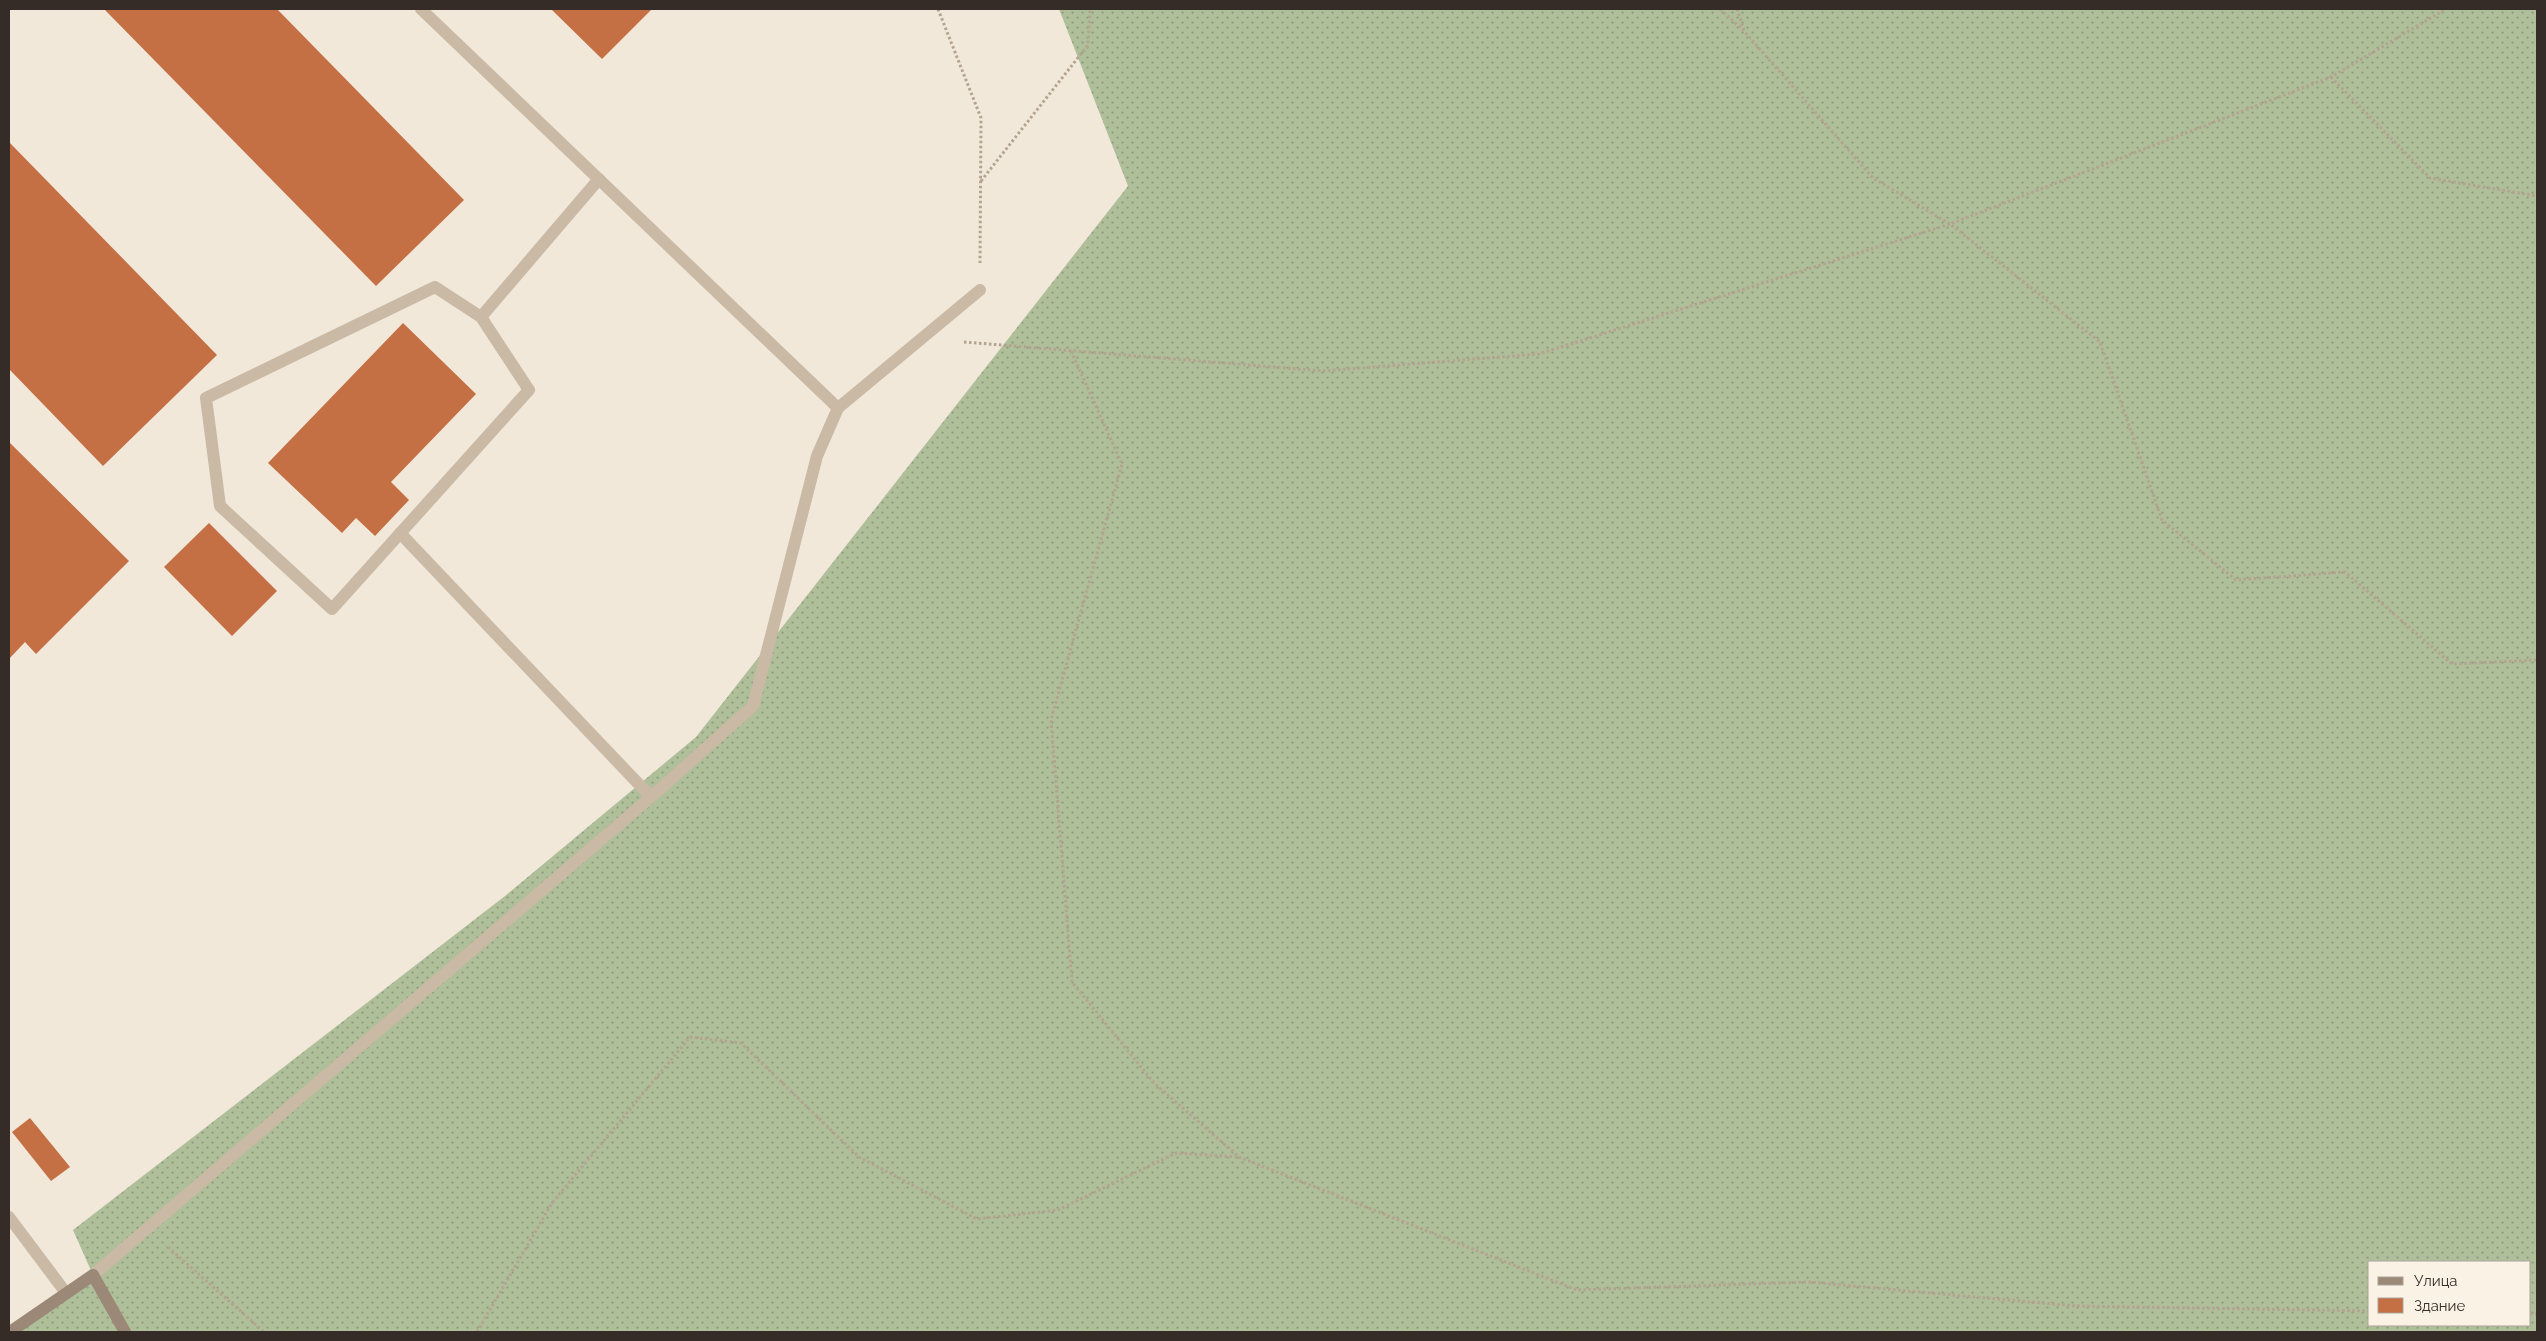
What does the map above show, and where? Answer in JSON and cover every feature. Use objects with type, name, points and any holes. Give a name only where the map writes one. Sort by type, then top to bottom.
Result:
[{"type":"street","points":[[421,9],[838,408]]},
{"type":"street","points":[[481,317],[599,179]]},
{"type":"street","points":[[435,287],[481,317],[530,390],[400,533],[332,609],[220,506],[206,398],[435,287]]},
{"type":"street","points":[[10,1332],[94,1275],[651,797],[753,706],[817,456],[838,408],[980,290]]},
{"type":"street","points":[[400,533],[651,797]]},
{"type":"street","points":[[9,1217],[66,1293]]},
{"type":"street","points":[[94,1275],[124,1332]]},
{"type":"path","points":[[938,9],[981,118],[980,290]]},
{"type":"path","points":[[980,182],[1088,45],[1090,9]]},
{"type":"path","points":[[1720,9],[1744,31],[1873,178],[1950,224],[2100,342],[2162,520],[2236,580],[2345,572],[2452,664],[2537,660]]},
{"type":"path","points":[[1738,9],[1744,31]]},
{"type":"path","points":[[921,339],[1323,371],[1539,354],[1950,224],[2331,77],[2446,9]]},
{"type":"path","points":[[2331,77],[2430,178],[2537,196]]},
{"type":"path","points":[[1071,351],[1122,464],[1051,720],[1072,982],[1154,1083],[1239,1157]]},
{"type":"path","points":[[477,1332],[552,1203],[690,1037],[741,1043],[858,1157],[977,1219],[1058,1210],[1176,1153],[1239,1157],[1577,1290],[1809,1282],[2075,1306],[2368,1311]]},
{"type":"path","points":[[147,1229],[264,1332]]},
{"type":"green space","points":[[1059,9],[2537,9],[2537,1332],[10,1332],[93,1275],[73,1230],[505,896],[696,737],[1128,186]]},
{"type":"building","points":[[104,9],[277,9],[464,200],[376,286]]},
{"type":"building","points":[[551,9],[652,9],[602,59]]},
{"type":"building","points":[[9,142],[217,355],[103,466],[9,369]]},
{"type":"building","points":[[403,323],[476,394],[391,482],[409,500],[375,536],[356,518],[342,533],[268,463]]},
{"type":"building","points":[[9,442],[129,561],[36,654],[25,642],[9,659]]},
{"type":"building","points":[[209,523],[277,591],[232,636],[164,567]]},
{"type":"building","points":[[30,1118],[70,1167],[51,1181],[12,1132]]}]
